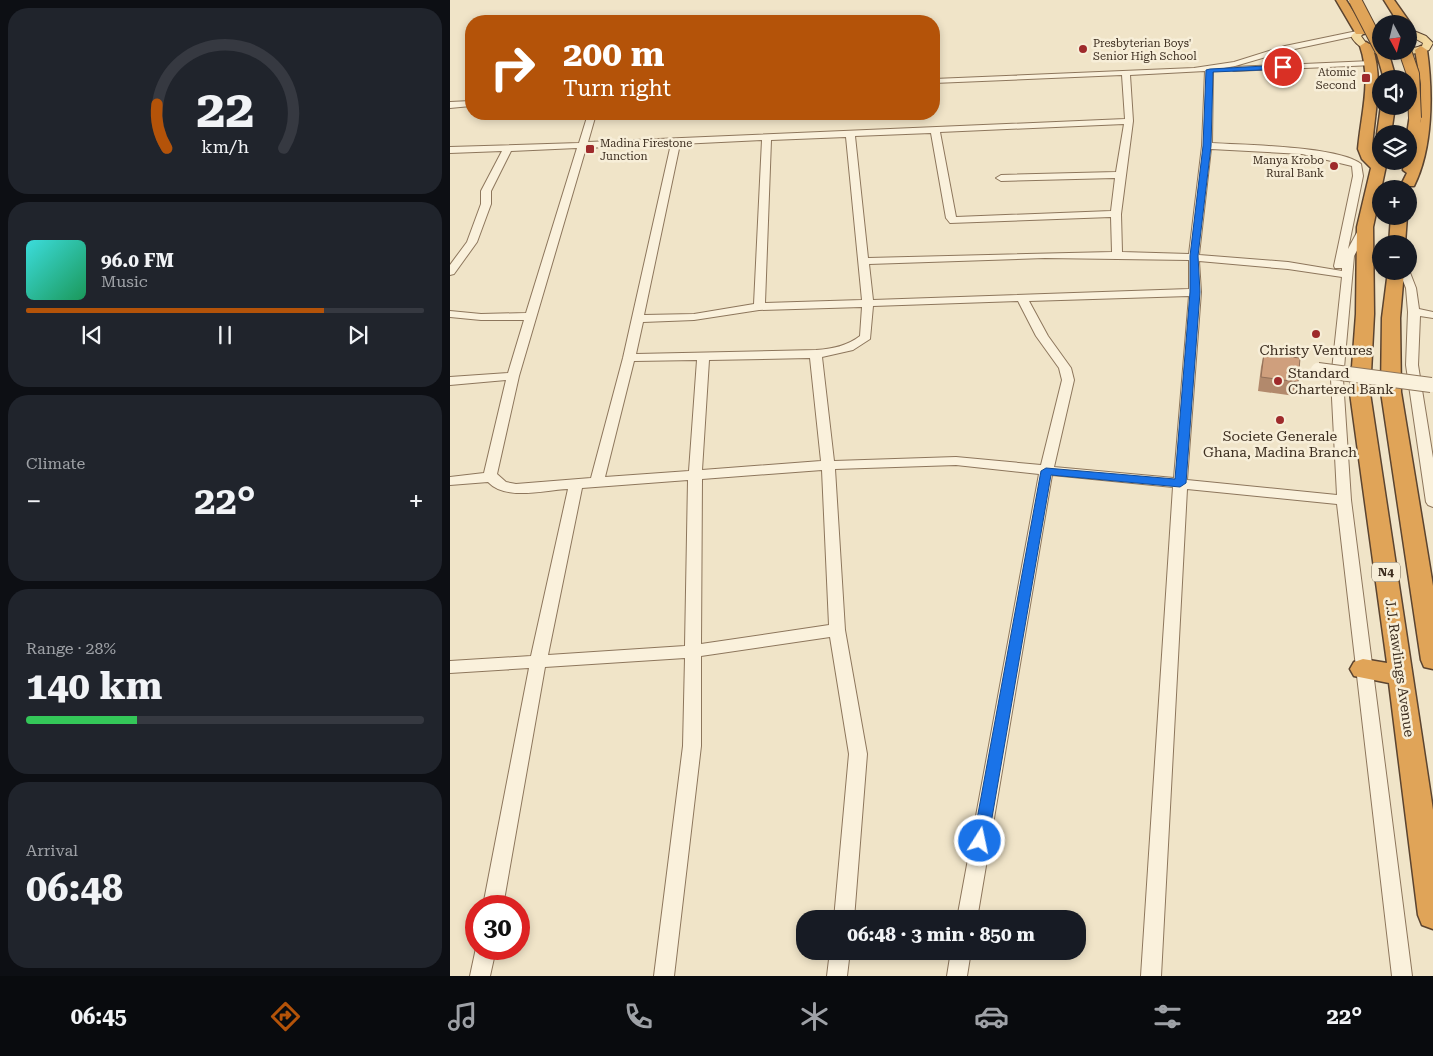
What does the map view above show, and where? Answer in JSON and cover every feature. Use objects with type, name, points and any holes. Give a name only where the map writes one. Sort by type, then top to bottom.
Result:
[{"type":"highway","points":[[1341,0],[1359,32]]},
{"type":"highway","points":[[1355,0],[1372,32]]},
{"type":"highway","points":[[1376,0],[1385,15]]},
{"type":"highway","points":[[1389,0],[1400,15]]},
{"type":"highway","points":[[1411,180],[1426,149],[1432,109],[1429,43]]},
{"type":"highway","points":[[1364,46],[1371,63],[1373,84],[1365,149],[1369,159],[1372,160]]},
{"type":"highway","points":[[1408,60],[1413,74],[1415,118],[1409,180]]},
{"type":"highway","name":"J.J. Rawlings Avenue","points":[[1378,170],[1365,227],[1366,314],[1360,393],[1401,675],[1433,915]]},
{"type":"highway","name":"N4","points":[[1395,280],[1391,318],[1391,392],[1433,660]]},
{"type":"highway","points":[[1363,669],[1401,675]]},
{"type":"main road","points":[[1372,30],[1359,32],[1356,39],[1364,46],[1372,48]]},
{"type":"main road","points":[[1418,35],[1429,43]]},
{"type":"street","points":[[1209,69],[1359,32]]},
{"type":"street","points":[[1305,44],[1340,42],[1364,46]]},
{"type":"street","points":[[940,81],[1371,63]]},
{"type":"street","points":[[1151,976],[1180,483],[1195,292],[1194,256],[1207,146],[1209,69]]},
{"type":"street","points":[[1117,254],[1116,214],[1119,175],[1129,120],[1126,74]]},
{"type":"street","points":[[450,105],[465,104]]},
{"type":"street","points":[[590,120],[513,376],[490,475],[502,486],[516,488],[597,483],[828,465],[956,461],[1344,500]]},
{"type":"street","points":[[450,150],[676,143],[1129,120]]},
{"type":"street","points":[[935,129],[951,218],[954,220],[1116,214]]},
{"type":"street","points":[[629,358],[816,354],[844,350],[859,344],[866,337],[868,304],[850,133]]},
{"type":"street","points":[[759,307],[767,137]]},
{"type":"street","points":[[597,483],[629,358],[676,143]]},
{"type":"street","points":[[1207,146],[1283,150],[1335,158],[1356,164],[1358,176],[1342,274],[1337,379],[1344,500],[1363,669],[1402,976]]},
{"type":"street","points":[[450,272],[472,242],[486,204],[486,191],[508,148]]},
{"type":"street","points":[[1002,178],[1119,175]]},
{"type":"street","points":[[1342,274],[1349,256],[1365,227]]},
{"type":"street","points":[[863,261],[1117,254],[1194,256],[1342,274]]},
{"type":"street","points":[[1408,280],[1411,288],[1414,312],[1412,365],[1433,502]]},
{"type":"street","points":[[638,318],[687,317],[759,307],[1195,292]]},
{"type":"street","points":[[968,910],[1046,471],[1068,380],[1065,368],[1042,336],[1022,298]]},
{"type":"street","points":[[1414,312],[1433,315]]},
{"type":"street","points":[[450,314],[481,317],[531,316]]},
{"type":"street","points":[[816,354],[828,465],[838,630],[858,754],[845,910]]},
{"type":"street","points":[[664,976],[692,746],[696,475],[703,356]]},
{"type":"street","points":[[1318,370],[1431,385]]},
{"type":"street","points":[[450,381],[513,376]]},
{"type":"street","points":[[450,481],[492,477]]},
{"type":"street","points":[[495,895],[538,662],[576,484]]},
{"type":"street","points":[[450,667],[694,651],[838,630]]},
{"type":"street","points":[[480,976],[484,960]]},
{"type":"street","points":[[838,976],[839,960]]},
{"type":"street","points":[[957,976],[960,960]]},
{"type":"building","points":[[1271,351],[1291,354],[1291,357],[1300,358],[1298,382],[1261,377],[1264,353],[1270,353]]},
{"type":"place","name":"Presbyterian Boys' Senior High School","points":[[1083,49]]},
{"type":"place","name":"Atomic Second","points":[[1366,78]]},
{"type":"place","name":"Madina Firestone Junction","points":[[590,149]]},
{"type":"place","name":"Manya Krobo Rural Bank","points":[[1334,166]]},
{"type":"place","name":"Christy Ventures","points":[[1316,334]]},
{"type":"place","name":"Standard Chartered Bank","points":[[1278,381]]},
{"type":"place","name":"Societe Generale Ghana, Madina Branch","points":[[1280,420]]},
{"type":"route","points":[[980,841],[1046,471],[1180,483],[1195,292],[1194,256],[1207,146],[1210,70],[1283,67]]}]
